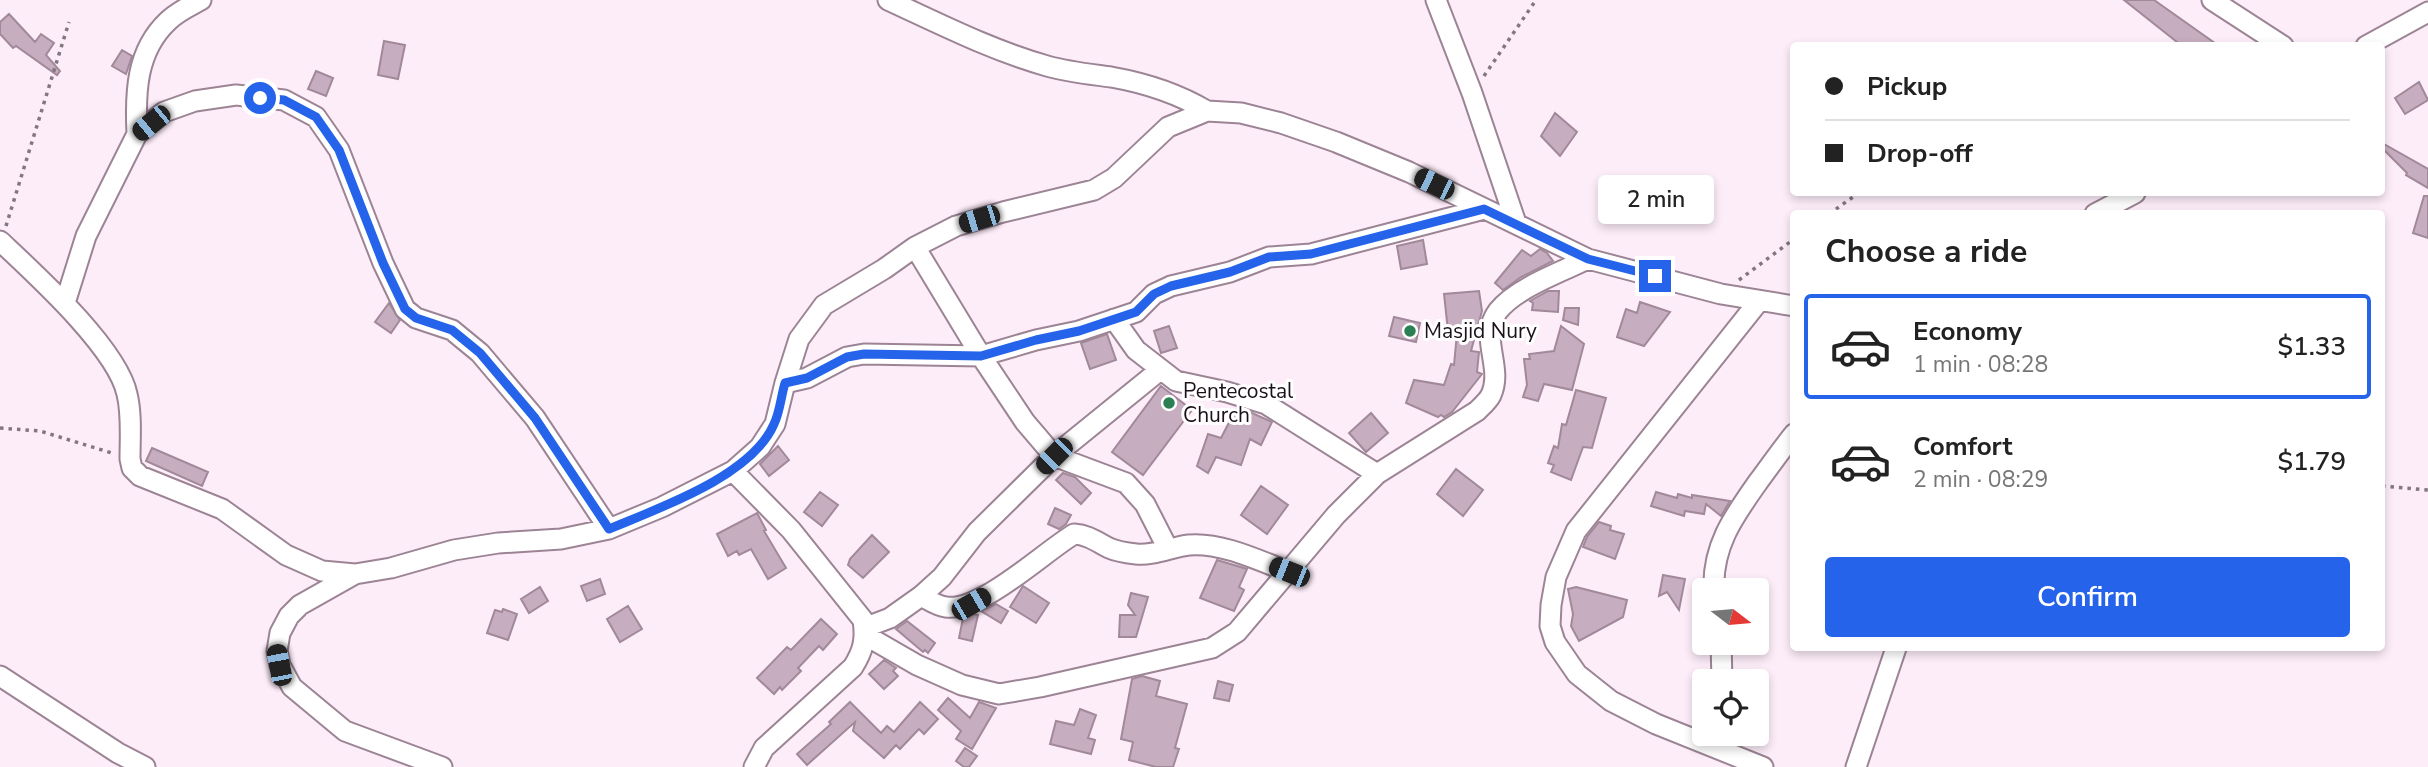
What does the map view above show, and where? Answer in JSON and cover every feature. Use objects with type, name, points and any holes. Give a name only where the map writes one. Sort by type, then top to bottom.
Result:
[{"type":"street","points":[[137,134],[137,82],[153,37],[170,19],[201,0]]},
{"type":"street","points":[[888,0],[988,47],[1071,72],[1111,77],[1164,90],[1184,97],[1207,111],[1254,116],[1336,142],[1409,172],[1588,259],[1721,294],[1790,305]]},
{"type":"street","points":[[1436,0],[1472,93],[1516,223]]},
{"type":"street","points":[[2212,0],[2277,42]]},
{"type":"street","points":[[2373,42],[2428,12]]},
{"type":"street","points":[[65,303],[86,236],[137,134],[164,112],[195,101],[236,95],[284,100],[316,117],[339,150],[383,263],[405,309],[416,318],[452,330],[480,353],[535,418],[609,529]]},
{"type":"street","points":[[0,241],[65,303],[116,368],[127,393],[130,459],[132,468],[139,476],[222,509],[286,555],[322,571],[355,574],[391,568],[454,550],[498,543],[561,539],[609,529],[662,508],[733,471],[760,447],[775,424],[799,339],[824,305],[915,247],[956,226],[1094,190],[1114,178],[1168,127],[1207,111]]},
{"type":"street","points":[[2103,210],[2129,196]]},
{"type":"street","points":[[785,383],[807,378],[847,357],[864,354],[981,356],[1136,312],[1154,294],[1171,286],[1230,272],[1269,257],[1311,254],[1484,209]]},
{"type":"street","points":[[915,247],[1024,422],[1054,456],[1126,483],[1145,504],[1168,549]]},
{"type":"street","points":[[865,632],[917,666],[962,685],[999,694],[1212,648],[1237,632],[1336,515],[1377,474],[1477,411],[1490,397],[1494,378],[1489,327],[1499,310],[1526,290],[1588,259]]},
{"type":"street","points":[[1692,734],[1656,724],[1612,702],[1577,674],[1555,642],[1550,626],[1550,605],[1556,578],[1576,531],[1759,300]]},
{"type":"street","points":[[1114,319],[1136,350],[1176,381],[1266,404],[1377,474]]},
{"type":"street","points":[[865,632],[921,596],[942,577],[977,532],[1054,456],[1160,370]]},
{"type":"street","points":[[1715,578],[1716,557],[1724,533],[1738,508],[1790,439]]},
{"type":"street","points":[[733,471],[791,530],[863,620],[865,632],[863,650],[853,667],[764,748],[754,767]]},
{"type":"street","points":[[921,596],[948,608],[971,604],[1074,534],[1090,537],[1109,548],[1140,555],[1191,545],[1211,547],[1244,554],[1289,572]]},
{"type":"street","points":[[355,574],[300,606],[289,616],[280,632],[277,651],[279,665],[292,687],[345,731],[442,767]]},
{"type":"street","points":[[1856,767],[1895,651]]},
{"type":"street","points":[[0,676],[118,754],[145,767]]},
{"type":"street","points":[[1721,746],[1739,763],[1763,767]]},
{"type":"path","points":[[1472,93],[1536,0]]},
{"type":"path","points":[[0,241],[69,22]]},
{"type":"path","points":[[1835,210],[1854,196]]},
{"type":"path","points":[[1721,294],[1790,242]]},
{"type":"path","points":[[0,428],[40,431],[130,459]]},
{"type":"path","points":[[2385,486],[2428,490]]},
{"type":"building","points":[[2124,0],[2154,0],[2213,42],[2177,42]]},
{"type":"building","points":[[9,14],[35,42],[41,34],[54,43],[46,55],[60,71],[57,75],[16,46],[13,48],[0,34],[0,22]]},
{"type":"building","points":[[384,41],[405,45],[398,79],[378,75]]},
{"type":"building","points":[[122,50],[132,56],[126,74],[112,66]]},
{"type":"building","points":[[316,71],[333,78],[326,96],[308,89]]},
{"type":"building","points":[[2419,82],[2428,100],[2405,114],[2395,98]]},
{"type":"building","points":[[1555,113],[1577,132],[1560,156],[1541,136]]},
{"type":"building","points":[[2385,145],[2428,169],[2428,188],[2406,175],[2385,151]]},
{"type":"building","points":[[2424,196],[2428,196],[2428,238],[2413,233]]},
{"type":"building","points":[[1423,240],[1427,264],[1401,269],[1397,246]]},
{"type":"building","points":[[1540,249],[1553,261],[1521,277],[1503,290],[1495,283],[1522,250],[1531,256]]},
{"type":"building","points":[[1479,291],[1482,311],[1471,351],[1479,352],[1477,372],[1482,374],[1452,412],[1444,417],[1406,403],[1414,380],[1444,385],[1451,364],[1454,365],[1457,333],[1448,331],[1444,294]]},
{"type":"building","points":[[1548,291],[1559,291],[1558,312],[1532,310],[1533,303],[1530,301]]},
{"type":"building","points":[[1640,302],[1670,312],[1644,346],[1617,337],[1626,309],[1637,313]]},
{"type":"building","points":[[389,303],[400,320],[391,333],[375,322]]},
{"type":"building","points":[[1565,308],[1579,308],[1578,325],[1563,320]]},
{"type":"building","points":[[1394,317],[1420,323],[1416,342],[1389,336]]},
{"type":"building","points":[[1169,326],[1177,348],[1161,353],[1154,331]]},
{"type":"building","points":[[1561,326],[1584,344],[1572,390],[1544,384],[1538,401],[1523,397],[1527,385],[1524,359],[1530,359],[1529,354],[1554,351]]},
{"type":"building","points":[[1107,334],[1116,360],[1090,369],[1081,343]]},
{"type":"building","points":[[1161,386],[1192,410],[1143,475],[1112,452]]},
{"type":"building","points":[[1576,390],[1606,398],[1592,448],[1583,447],[1571,480],[1551,472],[1554,465],[1548,463],[1554,446],[1558,448],[1562,424],[1566,425]]},
{"type":"building","points":[[1236,409],[1272,422],[1261,445],[1250,439],[1241,465],[1216,457],[1208,473],[1197,466],[1208,434],[1221,438]]},
{"type":"building","points":[[1371,413],[1388,433],[1366,452],[1349,433]]},
{"type":"building","points":[[778,446],[789,460],[769,476],[760,464]]},
{"type":"building","points":[[152,448],[208,472],[202,486],[146,461]]},
{"type":"building","points":[[1456,469],[1483,490],[1463,516],[1437,494]]},
{"type":"building","points":[[1063,473],[1075,477],[1091,493],[1081,504],[1056,480]]},
{"type":"building","points":[[1261,486],[1288,505],[1267,534],[1241,515]]},
{"type":"building","points":[[820,492],[838,505],[822,526],[804,512]]},
{"type":"building","points":[[1656,492],[1677,498],[1678,494],[1730,501],[1721,516],[1706,504],[1704,514],[1685,511],[1684,516],[1651,506]]},
{"type":"building","points":[[1055,508],[1071,515],[1059,529],[1048,524]]},
{"type":"building","points":[[757,513],[766,530],[764,531],[786,568],[768,579],[751,549],[739,555],[737,551],[728,556],[717,534]]},
{"type":"building","points":[[1599,522],[1611,526],[1610,530],[1624,534],[1615,559],[1583,547]]},
{"type":"building","points":[[872,535],[889,552],[863,578],[848,565],[850,559]]},
{"type":"building","points":[[1217,560],[1247,569],[1239,587],[1244,590],[1234,611],[1200,598]]},
{"type":"building","points":[[1663,575],[1685,579],[1679,610],[1667,592],[1659,596]]},
{"type":"building","points":[[600,579],[605,594],[587,601],[581,586]]},
{"type":"building","points":[[1023,586],[1049,603],[1036,623],[1010,607]]},
{"type":"building","points":[[540,587],[548,601],[529,613],[521,599]]},
{"type":"building","points":[[1576,587],[1627,600],[1623,617],[1579,641],[1571,626],[1573,614],[1568,589]]},
{"type":"building","points":[[1131,593],[1148,597],[1136,637],[1119,637],[1120,615],[1135,615],[1128,605]]},
{"type":"building","points":[[996,604],[1008,611],[1001,623],[981,611]]},
{"type":"building","points":[[628,606],[642,629],[620,642],[607,619]]},
{"type":"building","points":[[503,609],[517,614],[508,640],[487,633],[495,610],[502,612]]},
{"type":"building","points":[[978,615],[972,641],[959,638],[963,618]]},
{"type":"building","points":[[821,619],[837,634],[823,650],[819,646],[798,668],[801,671],[782,690],[780,687],[774,694],[757,678],[787,647],[791,650]]},
{"type":"building","points":[[907,621],[935,643],[928,653],[925,650],[923,652],[896,629]]},
{"type":"building","points":[[884,660],[896,668],[893,671],[898,676],[884,689],[869,674]]},
{"type":"building","points":[[1142,676],[1160,681],[1156,696],[1187,704],[1175,748],[1179,749],[1173,767],[1156,767],[1129,760],[1133,742],[1121,739],[1132,679]]},
{"type":"building","points":[[1218,681],[1233,685],[1229,701],[1214,698]]},
{"type":"building","points":[[948,698],[970,718],[979,702],[996,708],[972,749],[956,739],[961,731],[938,710]]},
{"type":"building","points":[[850,702],[881,733],[887,726],[894,732],[920,702],[938,719],[924,734],[919,729],[900,749],[896,745],[884,758],[853,731],[855,722],[807,765],[797,754],[831,724],[829,722]]},
{"type":"building","points":[[1080,709],[1096,715],[1088,738],[1095,740],[1091,754],[1050,744],[1056,721],[1074,725]]},
{"type":"building","points":[[965,748],[977,756],[969,767],[956,761]]},
{"type":"place","name":"Masjid Nury","points":[[1410,331]]},
{"type":"place","name":"Pentecostal Church","points":[[1169,403]]},
{"type":"route","points":[[260,98],[284,100],[316,117],[339,150],[383,263],[405,309],[416,318],[452,330],[480,353],[535,418],[609,529],[662,508],[733,471],[760,447],[775,424],[785,383],[807,378],[847,357],[864,354],[981,356],[1079,331],[1136,312],[1162,289],[1230,272],[1269,257],[1311,254],[1484,209],[1588,259],[1655,276]]}]
